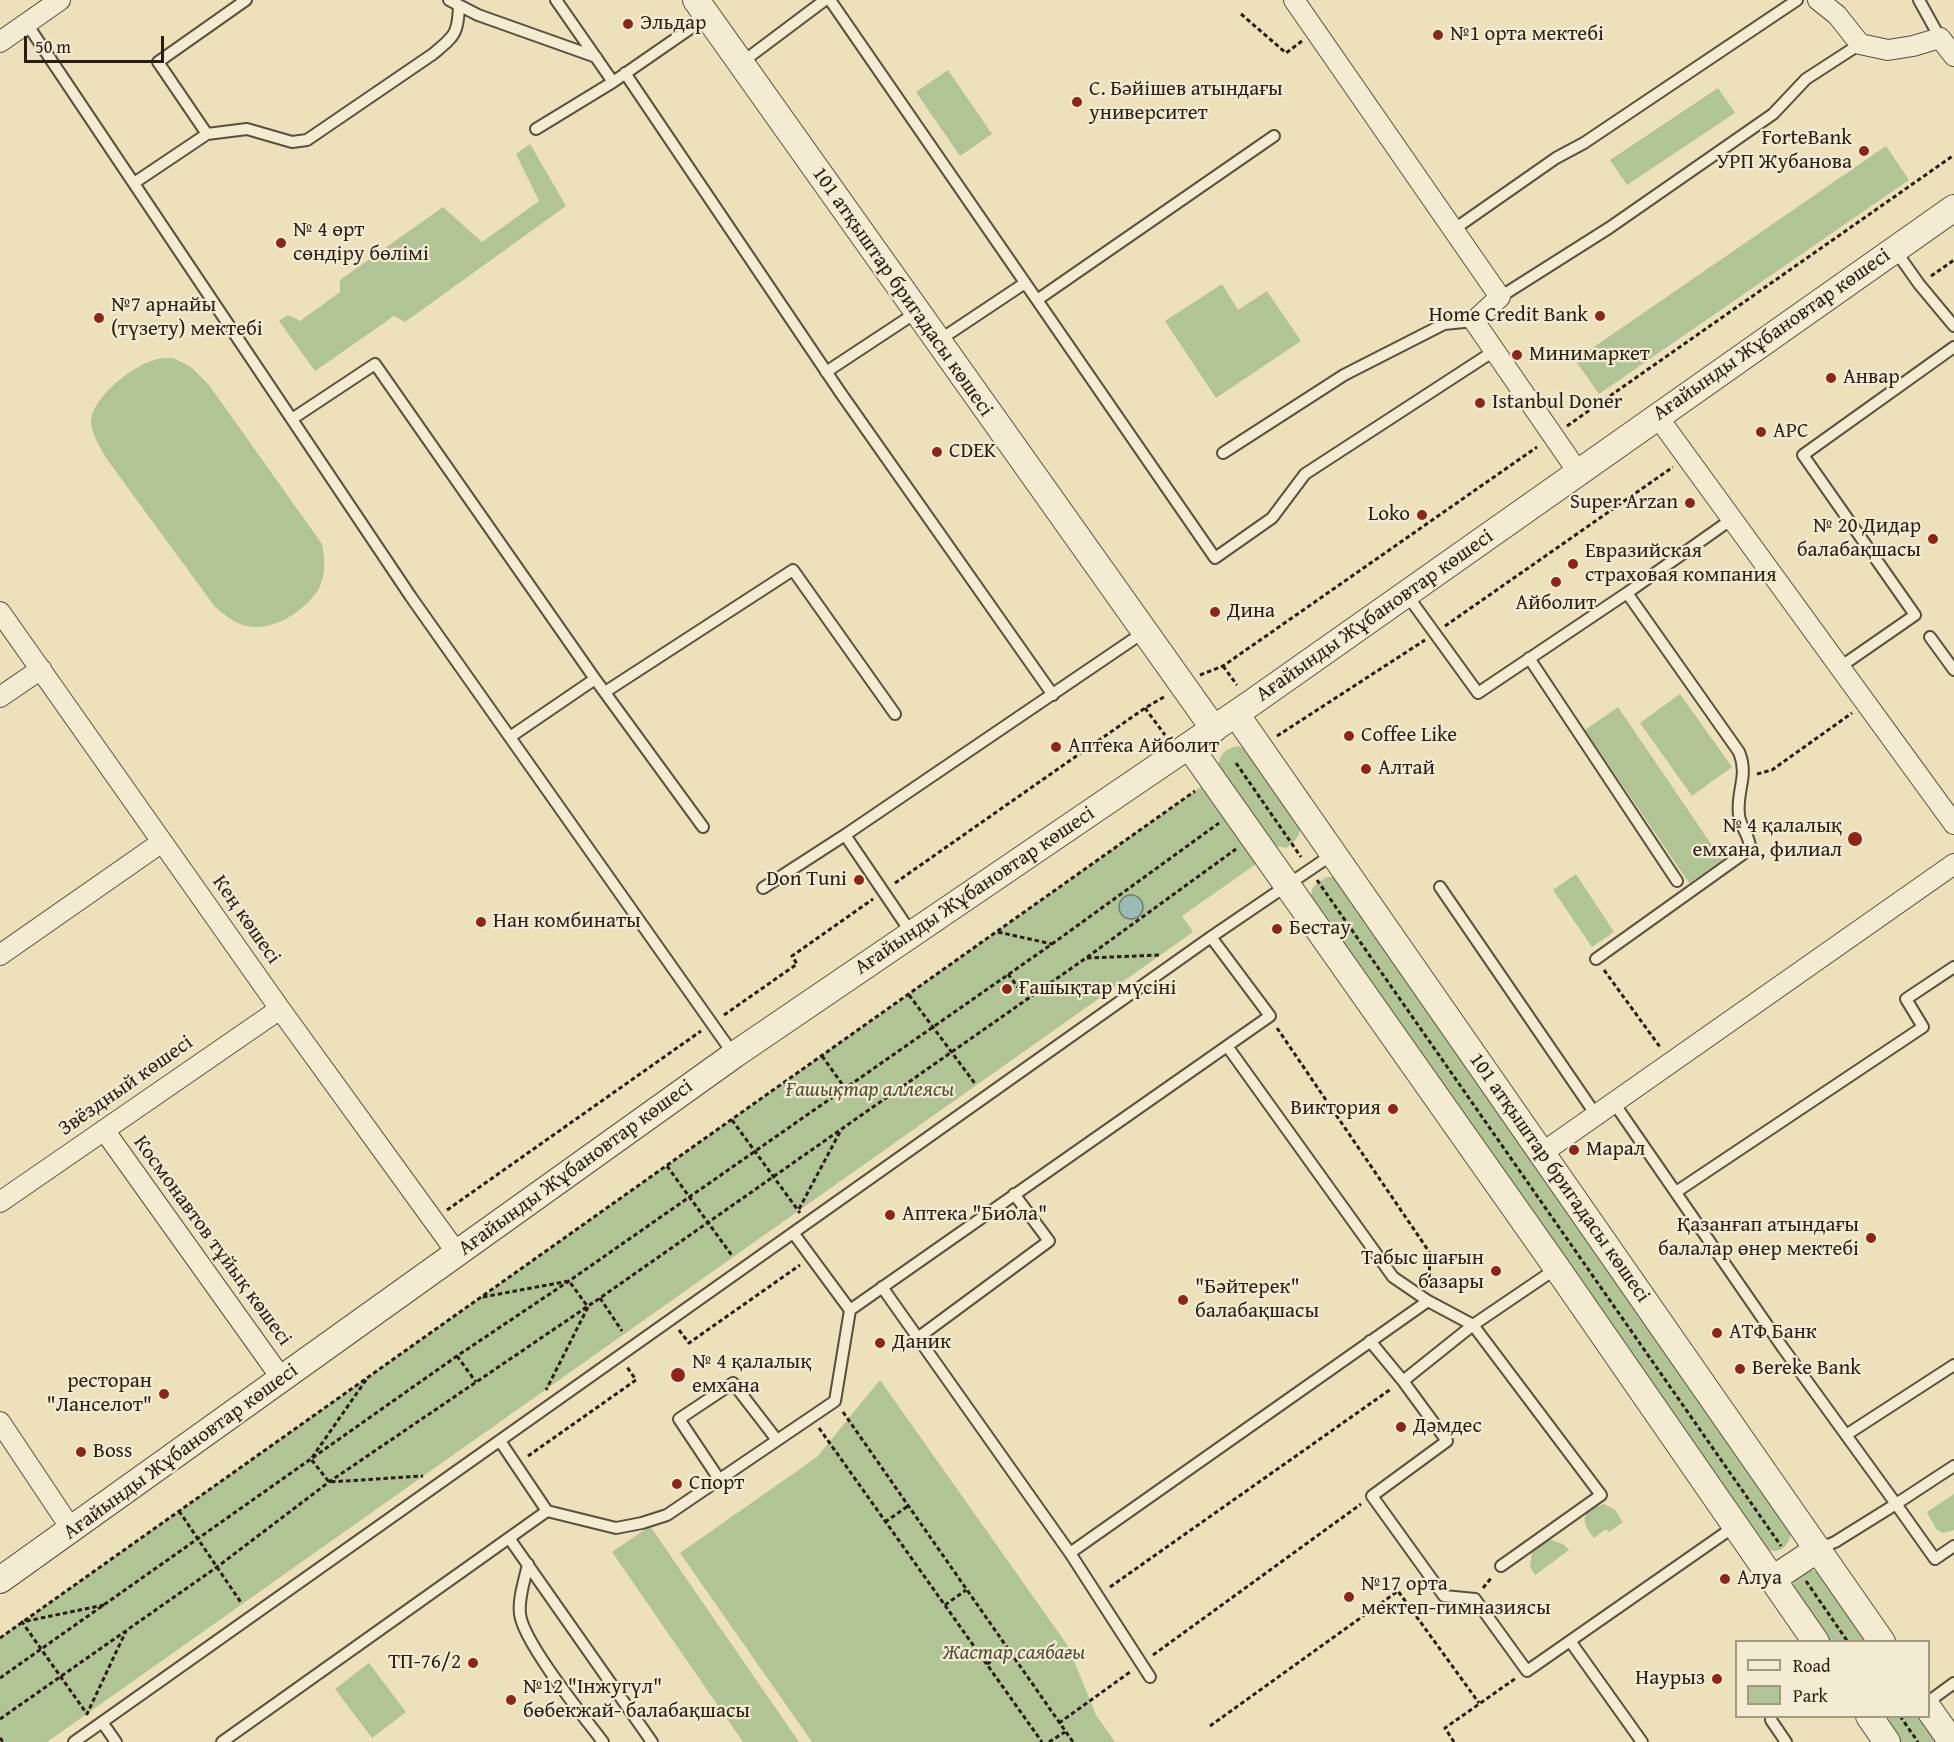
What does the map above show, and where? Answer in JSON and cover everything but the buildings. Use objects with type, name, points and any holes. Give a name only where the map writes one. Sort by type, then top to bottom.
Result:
[{"type":"street","points":[[0,42],[60,0]]},
{"type":"street","points":[[1294,0],[1500,297],[1474,321],[1578,472]]},
{"type":"street","points":[[1818,0],[1837,15],[1860,44],[1888,50],[1940,38],[1954,56]]},
{"type":"street","name":"101 атқыштар бригадасы көшесі","points":[[702,8],[1214,729]]},
{"type":"street","name":"Ағайынды Жұбановтар көшесі","points":[[0,1580],[734,1055],[1236,714],[1954,208]]},
{"type":"street","points":[[1657,416],[1954,824]]},
{"type":"street","name":"Кең көшесі","points":[[0,612],[280,1009],[458,1253]]},
{"type":"street","points":[[0,697],[41,669]]},
{"type":"street","name":"101 атқыштар бригадасы көшесі","points":[[1236,714],[1881,1640]]},
{"type":"street","points":[[1189,746],[1230,816],[1287,885],[1528,1205],[1557,1268],[1640,1365],[1742,1519],[1773,1579],[1815,1640]]},
{"type":"street","points":[[0,955],[162,842]]},
{"type":"street","points":[[1542,1153],[1954,864]]},
{"type":"street","name":"Звёздный көшесі","points":[[0,1202],[280,1009]]},
{"type":"street","name":"Космонавтов тұйық көшесі","points":[[104,1130],[282,1379]]},
{"type":"street","points":[[0,1422],[72,1530]]},
{"type":"street","points":[[1773,1579],[1818,1549]]},
{"type":"street","points":[[1930,1709],[1952,1742]]},
{"type":"street","points":[[1870,1718],[1887,1742]]},
{"type":"lane","points":[[207,134],[158,62],[246,0]]},
{"type":"lane","points":[[556,0],[613,82]]},
{"type":"lane","points":[[740,64],[825,0]]},
{"type":"lane","points":[[830,0],[1215,558],[1272,518],[1305,474],[1494,351]]},
{"type":"lane","points":[[1453,230],[1556,158],[1584,143],[1797,0]]},
{"type":"lane","points":[[1918,0],[1940,38]]},
{"type":"lane","points":[[134,183],[207,134],[247,129],[292,142],[307,140],[433,54],[452,38],[458,26],[454,3]]},
{"type":"lane","points":[[454,3],[478,15],[596,57]]},
{"type":"lane","points":[[536,129],[613,82],[702,8]]},
{"type":"lane","points":[[27,24],[411,597],[734,1055]]},
{"type":"lane","points":[[1500,297],[1609,228],[1773,114],[1806,80],[1860,44]]},
{"type":"lane","points":[[624,73],[826,372],[1053,695]]},
{"type":"lane","points":[[1037,300],[1274,136]]},
{"type":"lane","points":[[1894,249],[1954,326]]},
{"type":"lane","points":[[938,342],[1025,283]]},
{"type":"lane","points":[[826,372],[916,312]]},
{"type":"lane","points":[[1223,453],[1344,375],[1444,324],[1474,321]]},
{"type":"lane","points":[[1840,667],[1915,615],[1803,455],[1954,347]]},
{"type":"lane","points":[[292,419],[375,364],[595,679],[703,827]]},
{"type":"lane","points":[[1406,594],[1478,693],[1732,519]]},
{"type":"lane","points":[[605,692],[793,570],[894,714]]},
{"type":"lane","points":[[1596,959],[1750,847],[1750,838],[1740,819],[1738,809],[1744,778],[1739,752],[1627,593]]},
{"type":"lane","points":[[763,888],[1144,632]]},
{"type":"lane","points":[[1930,637],[1954,670]]},
{"type":"lane","points":[[1529,658],[1677,881]]},
{"type":"lane","points":[[510,736],[595,679]]},
{"type":"lane","points":[[845,835],[912,934]]},
{"type":"lane","points":[[74,1742],[1211,937],[1333,854]]},
{"type":"lane","points":[[1440,887],[1596,1115]]},
{"type":"lane","points":[[500,1441],[547,1511],[616,1528],[667,1515],[835,1401],[850,1310],[1270,1016],[1211,937]]},
{"type":"lane","points":[[1676,1192],[1923,1026],[1906,999],[1954,967]]},
{"type":"lane","points":[[1227,1046],[1393,1277],[1428,1301],[1473,1325],[1600,1494],[1501,1566]]},
{"type":"lane","points":[[1614,1102],[1846,1435],[1935,1558],[1954,1546]]},
{"type":"lane","points":[[919,1337],[1049,1241],[1014,1194]]},
{"type":"lane","points":[[794,1234],[850,1310]]},
{"type":"lane","points":[[1403,1381],[1473,1325],[1557,1268]]},
{"type":"lane","points":[[882,1287],[1070,1553],[1150,1677]]},
{"type":"lane","points":[[1070,1553],[1428,1301]]},
{"type":"lane","points":[[1371,1341],[1447,1441],[1372,1496],[1444,1596],[1475,1599],[1527,1671],[1742,1519]]},
{"type":"lane","points":[[1846,1435],[1954,1365]]},
{"type":"lane","points":[[720,1479],[679,1419],[733,1383],[777,1440]]},
{"type":"lane","points":[[1818,1549],[1836,1542],[1954,1466]]},
{"type":"lane","points":[[222,1742],[547,1511]]},
{"type":"lane","points":[[509,1538],[652,1742]]},
{"type":"lane","points":[[528,1563],[520,1615],[530,1639],[577,1709],[603,1742]]},
{"type":"lane","points":[[1570,1641],[1642,1742]]},
{"type":"lane","points":[[1930,1701],[1954,1683]]},
{"type":"lane","points":[[1771,1720],[1786,1742]]},
{"type":"lane","points":[[102,1722],[116,1742]]},
{"type":"path","points":[[1241,14],[1286,52],[1316,32]]},
{"type":"path","points":[[1196,677],[1223,666],[1954,155]]},
{"type":"path","points":[[1919,284],[1954,260]]},
{"type":"path","points":[[1274,738],[1435,633],[1687,457]]},
{"type":"path","points":[[1223,666],[1237,685]]},
{"type":"path","points":[[434,1220],[797,964],[792,956],[1145,708],[1170,693]]},
{"type":"path","points":[[1744,778],[1772,770],[1865,704]]},
{"type":"path","points":[[1145,708],[1165,735]]},
{"type":"path","points":[[1228,768],[1243,758]]},
{"type":"path","points":[[1236,763],[1327,894],[1528,1205],[1640,1365],[1755,1508],[1847,1640]]},
{"type":"path","points":[[0,1678],[457,1356],[690,1197],[1283,781]]},
{"type":"path","points":[[0,1638],[1201,786]]},
{"type":"path","points":[[0,1719],[217,1567],[329,1482],[600,1298],[842,1129],[1086,958],[1242,844]]},
{"type":"path","points":[[1304,910],[1351,879]]},
{"type":"path","points":[[998,932],[1052,944]]},
{"type":"path","points":[[1086,958],[1160,955]]},
{"type":"path","points":[[1596,959],[1671,1062]]},
{"type":"path","points":[[1008,974],[1027,999]]},
{"type":"path","points":[[909,995],[976,1085]]},
{"type":"path","points":[[1270,1016],[1430,1252],[1428,1301]]},
{"type":"path","points":[[822,1056],[845,1088]]},
{"type":"path","points":[[732,1120],[798,1211],[842,1129]]},
{"type":"path","points":[[667,1166],[733,1257]]},
{"type":"path","points":[[1528,1205],[1562,1182]]},
{"type":"path","points":[[678,1329],[689,1343],[811,1257]]},
{"type":"path","points":[[481,1297],[568,1281]]},
{"type":"path","points":[[568,1281],[588,1306]]},
{"type":"path","points":[[600,1298],[622,1331]]},
{"type":"path","points":[[545,1390],[588,1306]]},
{"type":"path","points":[[1640,1365],[1673,1341]]},
{"type":"path","points":[[457,1356],[476,1382]]},
{"type":"path","points":[[516,1464],[636,1380],[626,1365],[632,1360]]},
{"type":"path","points":[[311,1459],[368,1377]]},
{"type":"path","points":[[1098,1596],[1403,1381]]},
{"type":"path","points":[[835,1401],[1072,1742]]},
{"type":"path","points":[[811,1418],[1042,1742]]},
{"type":"path","points":[[311,1459],[329,1482]]},
{"type":"path","points":[[329,1482],[423,1476]]},
{"type":"path","points":[[1059,1723],[1372,1496]]},
{"type":"path","points":[[1742,1519],[1762,1503]]},
{"type":"path","points":[[885,1522],[908,1506]]},
{"type":"path","points":[[178,1511],[242,1604]]},
{"type":"path","points":[[1475,1599],[1501,1566]]},
{"type":"path","points":[[1793,1608],[1838,1578]]},
{"type":"path","points":[[945,1605],[966,1590]]},
{"type":"path","points":[[1210,1726],[1398,1591],[1479,1703]]},
{"type":"path","points":[[22,1622],[105,1605]]},
{"type":"path","points":[[22,1622],[87,1714],[127,1630]]},
{"type":"path","points":[[987,1664],[1008,1650]]},
{"type":"path","points":[[1454,1742],[1444,1728],[1527,1671]]},
{"type":"path","points":[[1901,1718],[1918,1742]]},
{"type":"path","points":[[1049,1742],[1065,1732]]},
{"type":"green space","points":[[948,70],[992,134],[960,156],[916,92]]},
{"type":"green space","points":[[1718,88],[1735,113],[1627,185],[1610,160]]},
{"type":"green space","points":[[530,144],[566,206],[405,322],[394,316],[315,371],[279,321],[288,315],[300,321],[340,292],[340,280],[443,207],[482,242],[539,201],[516,154]]},
{"type":"green space","points":[[1886,146],[1909,180],[1599,394],[1575,360]]},
{"type":"green space","points":[[1222,284],[1238,310],[1267,291],[1301,341],[1216,398],[1165,321]]},
{"type":"green space","points":[[173,358],[191,367],[209,385],[322,544],[324,567],[318,590],[305,605],[277,623],[257,627],[243,625],[230,619],[215,607],[106,458],[94,434],[91,419],[94,410],[107,391],[145,363]]},
{"type":"green space","points":[[1680,694],[1732,767],[1692,796],[1640,723]]},
{"type":"green space","points":[[1618,707],[1722,860],[1689,883],[1585,730]]},
{"type":"green space","points":[[1238,746],[1249,750],[1300,824],[1297,838],[1286,848],[1271,845],[1218,771],[1219,761],[1223,754]]},
{"type":"green space","name":"Ғашықтар аллеясы","points":[[1201,787],[1256,864],[1182,916],[1193,932],[47,1742],[3,1742],[0,1738],[0,1638]]},
{"type":"green space","points":[[1576,874],[1614,932],[1592,947],[1553,890]]},
{"type":"green space","points":[[1327,877],[1334,877],[1792,1530],[1789,1541],[1783,1548],[1774,1551],[1763,1548],[1312,903],[1312,890]]},
{"type":"green space","name":"Жастар саябағы","points":[[880,1380],[1068,1646],[1096,1715],[1115,1742],[812,1742],[680,1553],[817,1457]]},
{"type":"green space","points":[[1954,1494],[1954,1530],[1943,1533],[1936,1529],[1927,1512]]},
{"type":"green space","points":[[1604,1504],[1615,1510],[1623,1522],[1609,1532],[1606,1529],[1594,1538],[1586,1526],[1585,1517],[1591,1510]]},
{"type":"green space","points":[[650,1526],[799,1742],[743,1742],[612,1552]]},
{"type":"green space","points":[[1548,1539],[1563,1544],[1569,1550],[1535,1575],[1530,1567],[1532,1551]]},
{"type":"green space","points":[[1812,1570],[1818,1572],[1868,1640],[1824,1640],[1792,1590],[1798,1576]]},
{"type":"green space","points":[[369,1663],[406,1712],[372,1738],[335,1689]]},
{"type":"green space","points":[[1880,1718],[1923,1718],[1939,1742],[1897,1742]]},
{"type":"water","points":[[1131,895],[1140,898],[1143,907],[1140,916],[1131,919],[1122,916],[1119,907],[1122,898]]},
{"type":"place","name":"Эльдар","points":[[628,24]]},
{"type":"place","name":"№1 орта мектебі","points":[[1438,35]]},
{"type":"place","name":"С. Бәйішев атындағы университет","points":[[1077,102]]},
{"type":"place","name":"ForteBank УРП Жубанова","points":[[1864,151]]},
{"type":"place","name":"№ 4 өрт сөндіру бөлімі","points":[[281,243]]},
{"type":"place","name":"Home Credit Bank","points":[[1600,316]]},
{"type":"place","name":"№7 арнайы (түзету) мектебі","points":[[99,318]]},
{"type":"place","name":"Минимаркет","points":[[1517,355]]},
{"type":"place","name":"Анвар","points":[[1831,378]]},
{"type":"place","name":"Istanbul Doner","points":[[1480,403]]},
{"type":"place","name":"АРС","points":[[1761,432]]},
{"type":"place","name":"CDEK","points":[[937,452]]},
{"type":"place","name":"Super Arzan","points":[[1690,503]]},
{"type":"place","name":"Loko","points":[[1422,515]]},
{"type":"place","name":"№ 20 Дидар балабақшасы","points":[[1933,539]]},
{"type":"place","name":"Евразийская страховая компания","points":[[1573,564]]},
{"type":"place","name":"Айболит","points":[[1556,582]]},
{"type":"place","name":"Дина","points":[[1215,612]]},
{"type":"place","name":"Coffee Like","points":[[1349,736]]},
{"type":"place","name":"Аптека Айболит","points":[[1056,747]]},
{"type":"place","name":"Алтай","points":[[1366,769]]},
{"type":"place","name":"№ 4 қалалық емхана, филиал","points":[[1855,839]]},
{"type":"place","name":"Don Tuni","points":[[859,880]]},
{"type":"place","name":"Нан комбинаты","points":[[481,922]]},
{"type":"place","name":"Бестау","points":[[1277,929]]},
{"type":"place","name":"Ғашықтар мүсіні","points":[[1007,989]]},
{"type":"place","name":"Виктория","points":[[1393,1109]]},
{"type":"place","name":"Марал","points":[[1574,1150]]},
{"type":"place","name":"Аптека \"Биола\"","points":[[890,1215]]},
{"type":"place","name":"Қазанғап атындағы балалар өнер мектебі","points":[[1871,1238]]},
{"type":"place","name":"Табыс шағын базары","points":[[1496,1271]]},
{"type":"place","name":"\"Бәйтерек\" балабақшасы","points":[[1183,1300]]},
{"type":"place","name":"АТФ Банк","points":[[1717,1333]]},
{"type":"place","name":"Даник","points":[[880,1343]]},
{"type":"place","name":"Bereke Bank","points":[[1740,1369]]},
{"type":"place","name":"№ 4 қалалық емхана","points":[[678,1375]]},
{"type":"place","name":"ресторан \"Ланселот\"","points":[[164,1394]]},
{"type":"place","name":"Дәмдес","points":[[1401,1427]]},
{"type":"place","name":"Boss","points":[[81,1452]]},
{"type":"place","name":"Спорт","points":[[677,1484]]},
{"type":"place","name":"Алуа","points":[[1725,1579]]},
{"type":"place","name":"№17 орта мектеп-гимназиясы","points":[[1349,1597]]},
{"type":"place","name":"ТП-76/2","points":[[473,1663]]},
{"type":"place","name":"Наурыз","points":[[1717,1679]]},
{"type":"place","name":"№12 \"Інжугүл\" бөбекжай- балабақшасы","points":[[511,1700]]}]
